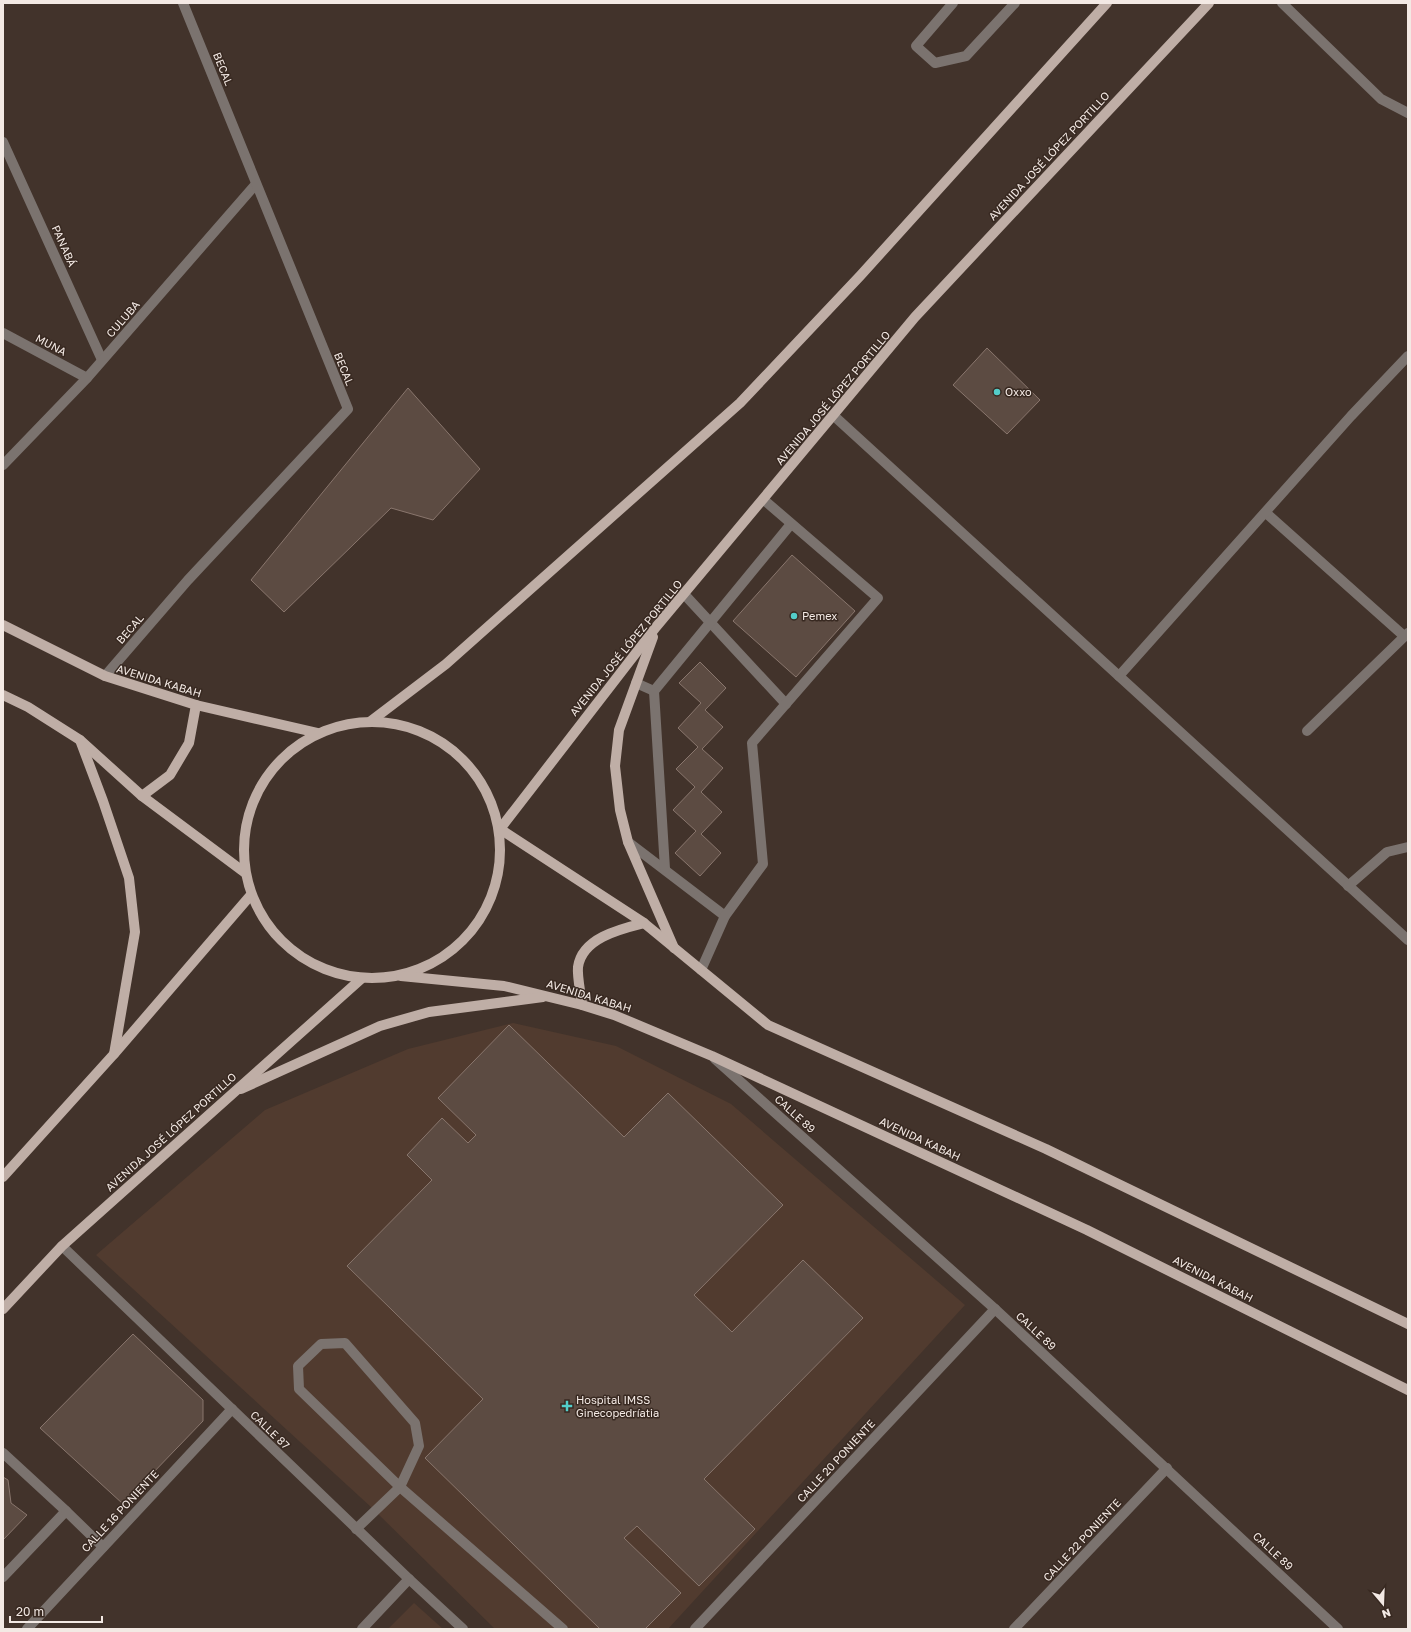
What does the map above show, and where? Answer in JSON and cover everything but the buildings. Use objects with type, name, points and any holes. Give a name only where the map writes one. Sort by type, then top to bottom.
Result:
[{"type":"main road","points":[[370,721],[446,664],[740,402],[860,276],[1107,3]]},
{"type":"main road","name":"AVENIDA JOSÉ LÓPEZ PORTILLO","points":[[500,829],[656,627],[764,500],[915,317],[1209,3]]},
{"type":"main road","name":"AVENIDA KABAH","points":[[3,626],[105,676],[196,705],[318,734]]},
{"type":"main road","points":[[656,627],[619,730],[616,766],[620,810],[628,842],[675,950]]},
{"type":"main road","points":[[3,695],[28,707],[80,740],[142,796],[244,872]]},
{"type":"main road","points":[[142,796],[170,775],[189,743],[196,705]]},
{"type":"main road","points":[[370,721],[409,727],[445,744],[474,770],[490,795],[500,829],[498,878],[479,922],[445,956],[401,976],[361,979],[314,966],[275,937],[250,896],[244,872],[247,817],[273,767],[318,734],[370,721]]},
{"type":"main road","points":[[80,740],[103,801],[129,878],[135,932],[114,1054]]},
{"type":"main road","points":[[500,829],[644,922],[675,950],[768,1025],[1046,1149],[1408,1324]]},
{"type":"main road","points":[[3,1177],[114,1054],[250,896]]},
{"type":"main road","points":[[582,1005],[578,967],[586,949],[599,939],[615,931],[644,922]]},
{"type":"main road","name":"AVENIDA KABAH","points":[[401,976],[504,986],[550,996],[614,1015],[712,1056],[1087,1230],[1408,1390]]},
{"type":"main road","name":"AVENIDA JOSÉ LÓPEZ PORTILLO","points":[[3,1309],[62,1246],[361,979]]},
{"type":"main road","points":[[232,1093],[380,1026],[429,1012],[550,996]]},
{"type":"street","name":"BECAL","points":[[105,676],[188,580],[348,409],[183,3]]},
{"type":"street","points":[[953,3],[916,46],[935,63],[966,56],[1015,3]]},
{"type":"street","points":[[1282,3],[1381,99],[1408,113]]},
{"type":"street","name":"PANABÁ","points":[[3,142],[102,360]]},
{"type":"street","name":"CULUBA","points":[[3,465],[88,378],[102,360],[256,184]]},
{"type":"street","name":"MUNA","points":[[3,334],[88,378]]},
{"type":"street","points":[[1119,676],[1351,416],[1408,356]]},
{"type":"street","points":[[833,415],[1408,940]]},
{"type":"street","points":[[701,970],[725,916],[763,864],[752,743],[878,598],[764,500]]},
{"type":"street","points":[[1266,513],[1406,635],[1307,731]]},
{"type":"street","points":[[665,869],[654,691],[791,524]]},
{"type":"street","points":[[684,594],[786,704]]},
{"type":"street","points":[[636,683],[654,691]]},
{"type":"street","points":[[628,842],[725,916]]},
{"type":"street","points":[[1348,886],[1387,852],[1408,847]]},
{"type":"street","name":"CALLE 89","points":[[712,1056],[995,1309],[1167,1468],[1336,1628]]},
{"type":"street","name":"CALLE 87","points":[[62,1246],[356,1529],[463,1629]]},
{"type":"street","name":"CALLE 20 PONIENTE","points":[[695,1629],[995,1309]]},
{"type":"street","points":[[356,1529],[400,1486],[419,1446],[415,1423],[345,1343],[321,1344],[298,1366],[299,1389],[400,1486],[563,1629]]},
{"type":"street","name":"CALLE 16 PONIENTE","points":[[27,1629],[232,1409]]},
{"type":"street","points":[[3,1453],[103,1547]]},
{"type":"street","name":"CALLE 22 PONIENTE","points":[[1014,1629],[1167,1468]]},
{"type":"street","points":[[3,1577],[66,1511]]},
{"type":"street","points":[[362,1629],[409,1579]]},
{"type":"shaded area","name":"Hospital IMSS Ginecopedríatia","points":[[513,1023],[616,1046],[731,1104],[965,1305],[668,1629],[495,1629],[371,1507],[96,1255],[265,1110],[408,1049]]},
{"type":"shaded area","points":[[414,1603],[443,1629],[388,1629]]},
{"type":"place","name":"Oxxo","points":[[997,392]]},
{"type":"place","name":"Pemex","points":[[794,616]]},
{"type":"place","name":"Hospital IMSS Ginecopedríatia","points":[[567,1406]]}]
